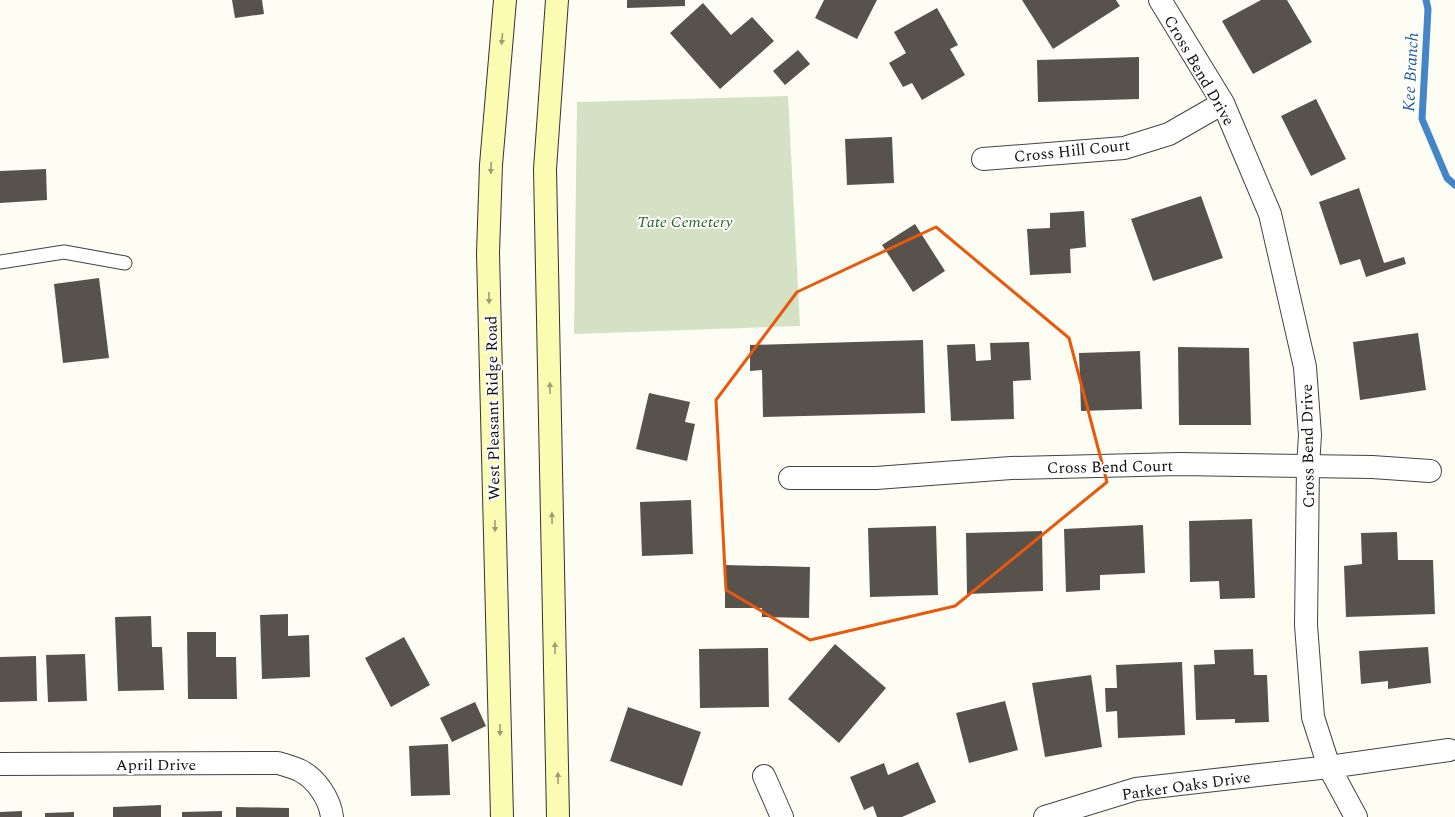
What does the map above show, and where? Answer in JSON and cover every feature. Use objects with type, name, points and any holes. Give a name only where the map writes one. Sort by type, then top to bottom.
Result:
[{"type":"main road","name":"West Pleasant Ridge Road","points":[[502,817],[488,253],[491,165],[505,0]]},
{"type":"main road","points":[[557,0],[545,168],[558,817]]},
{"type":"street","name":"Cross Bend Drive","points":[[1160,0],[1223,103],[1272,221],[1305,367],[1310,435],[1308,466],[1307,633],[1313,717],[1329,767],[1356,817]]},
{"type":"street","name":"Cross Hill Court","points":[[983,159],[1124,148],[1169,134],[1223,103]]},
{"type":"street","name":"Cross Bend Court","points":[[790,478],[876,478],[1011,468],[1179,464],[1372,467],[1430,471]]},
{"type":"street","name":"Parker Oaks Drive","points":[[1049,816],[1136,789],[1329,767],[1449,750]]},
{"type":"street","name":"April Drive","points":[[0,764],[278,763],[300,771],[318,784],[331,807],[332,817]]},
{"type":"street","points":[[764,776],[782,817]]},
{"type":"lane","points":[[0,262],[64,252],[125,263]]},
{"type":"highlighted area","points":[[936,227],[1069,338],[1107,482],[955,606],[810,640],[726,590],[716,400],[797,292]]},
{"type":"green space","name":"Tate Cemetery","points":[[788,96],[800,326],[574,334],[577,102]]},
{"type":"building","points":[[232,0],[262,0],[264,14],[235,18]]},
{"type":"building","points":[[627,0],[685,0],[685,6],[627,8]]},
{"type":"building","points":[[824,0],[877,0],[857,39],[815,18]]},
{"type":"building","points":[[1022,0],[1116,0],[1120,6],[1053,49]]},
{"type":"building","points":[[1261,0],[1287,0],[1312,42],[1253,74],[1222,21]]},
{"type":"building","points":[[703,3],[731,35],[752,17],[774,41],[720,89],[670,33]]},
{"type":"building","points":[[937,8],[958,45],[950,49],[965,75],[922,100],[912,83],[903,87],[889,63],[906,53],[894,32]]},
{"type":"building","points":[[798,50],[810,64],[785,85],[773,71]]},
{"type":"building","points":[[1139,57],[1139,99],[1038,102],[1037,60]]},
{"type":"building","points":[[1316,99],[1346,159],[1311,176],[1281,116]]},
{"type":"building","points":[[892,137],[894,183],[847,185],[845,139]]},
{"type":"building","points":[[46,169],[47,200],[0,203],[0,171]]},
{"type":"building","points":[[1359,188],[1384,263],[1404,257],[1406,264],[1366,277],[1360,259],[1340,265],[1319,202]]},
{"type":"building","points":[[1201,196],[1223,258],[1153,281],[1131,219]]},
{"type":"building","points":[[1084,211],[1086,247],[1070,249],[1071,273],[1030,275],[1027,229],[1050,228],[1050,213]]},
{"type":"building","points":[[915,224],[945,271],[913,292],[882,245]]},
{"type":"building","points":[[99,278],[109,358],[63,363],[54,284]]},
{"type":"building","points":[[1418,333],[1426,390],[1360,400],[1353,342]]},
{"type":"building","points":[[923,340],[925,413],[763,417],[762,370],[750,371],[750,345]]},
{"type":"building","points":[[1029,342],[1031,380],[1013,381],[1014,419],[951,421],[947,345],[975,344],[976,361],[991,360],[990,343]]},
{"type":"building","points":[[1178,347],[1249,348],[1251,425],[1179,425]]},
{"type":"building","points":[[1140,351],[1142,409],[1081,411],[1079,353]]},
{"type":"building","points":[[649,393],[690,402],[685,422],[695,424],[687,461],[636,449]]},
{"type":"building","points":[[691,500],[693,554],[642,556],[640,502]]},
{"type":"building","points":[[1252,519],[1255,598],[1220,599],[1219,581],[1190,582],[1189,521]]},
{"type":"building","points":[[1143,525],[1145,573],[1100,575],[1100,590],[1066,592],[1064,529]]},
{"type":"building","points":[[936,526],[938,595],[870,597],[868,528]]},
{"type":"building","points":[[1042,531],[1043,591],[967,594],[966,533]]},
{"type":"building","points":[[1397,532],[1398,560],[1433,560],[1435,614],[1346,617],[1344,566],[1362,564],[1361,533]]},
{"type":"building","points":[[725,565],[810,567],[809,618],[762,617],[762,608],[725,608]]},
{"type":"building","points":[[288,614],[288,636],[309,635],[310,677],[262,679],[260,615]]},
{"type":"building","points":[[151,616],[152,647],[162,647],[164,690],[118,691],[115,617]]},
{"type":"building","points":[[187,632],[216,632],[216,657],[236,657],[237,699],[188,699]]},
{"type":"building","points":[[404,637],[430,685],[391,707],[365,658]]},
{"type":"building","points":[[835,644],[886,688],[839,743],[788,699]]},
{"type":"building","points":[[1428,647],[1431,683],[1388,689],[1388,681],[1361,684],[1359,651]]},
{"type":"building","points":[[768,648],[769,707],[700,708],[699,649]]},
{"type":"building","points":[[1253,649],[1254,675],[1267,675],[1269,722],[1235,723],[1235,719],[1196,720],[1194,665],[1215,664],[1214,650]]},
{"type":"building","points":[[85,654],[87,701],[48,702],[46,655]]},
{"type":"building","points":[[36,656],[37,701],[0,702],[0,657]]},
{"type":"building","points":[[1182,662],[1185,735],[1118,738],[1117,711],[1106,712],[1105,688],[1117,688],[1116,665]]},
{"type":"building","points":[[1091,675],[1102,747],[1045,757],[1032,683]]},
{"type":"building","points":[[1005,701],[1018,750],[969,763],[956,713]]},
{"type":"building","points":[[475,702],[486,726],[452,742],[440,718]]},
{"type":"building","points":[[628,707],[701,732],[682,786],[610,761]]},
{"type":"building","points":[[448,744],[450,795],[411,796],[409,746]]},
{"type":"building","points":[[918,762],[936,802],[902,817],[877,817],[873,806],[864,810],[850,777],[884,763],[888,775]]},
{"type":"building","points":[[161,805],[161,817],[113,817],[113,807]]},
{"type":"building","points":[[236,807],[289,808],[289,817],[236,817]]},
{"type":"building","points":[[22,811],[22,817],[0,817],[0,812]]},
{"type":"building","points":[[222,811],[222,817],[182,817],[182,812]]},
{"type":"building","points":[[74,812],[74,817],[45,817],[45,813]]},
{"type":"waterway","name":"Kee Branch","points":[[1426,0],[1428,9],[1422,119],[1447,178],[1455,185]]}]
